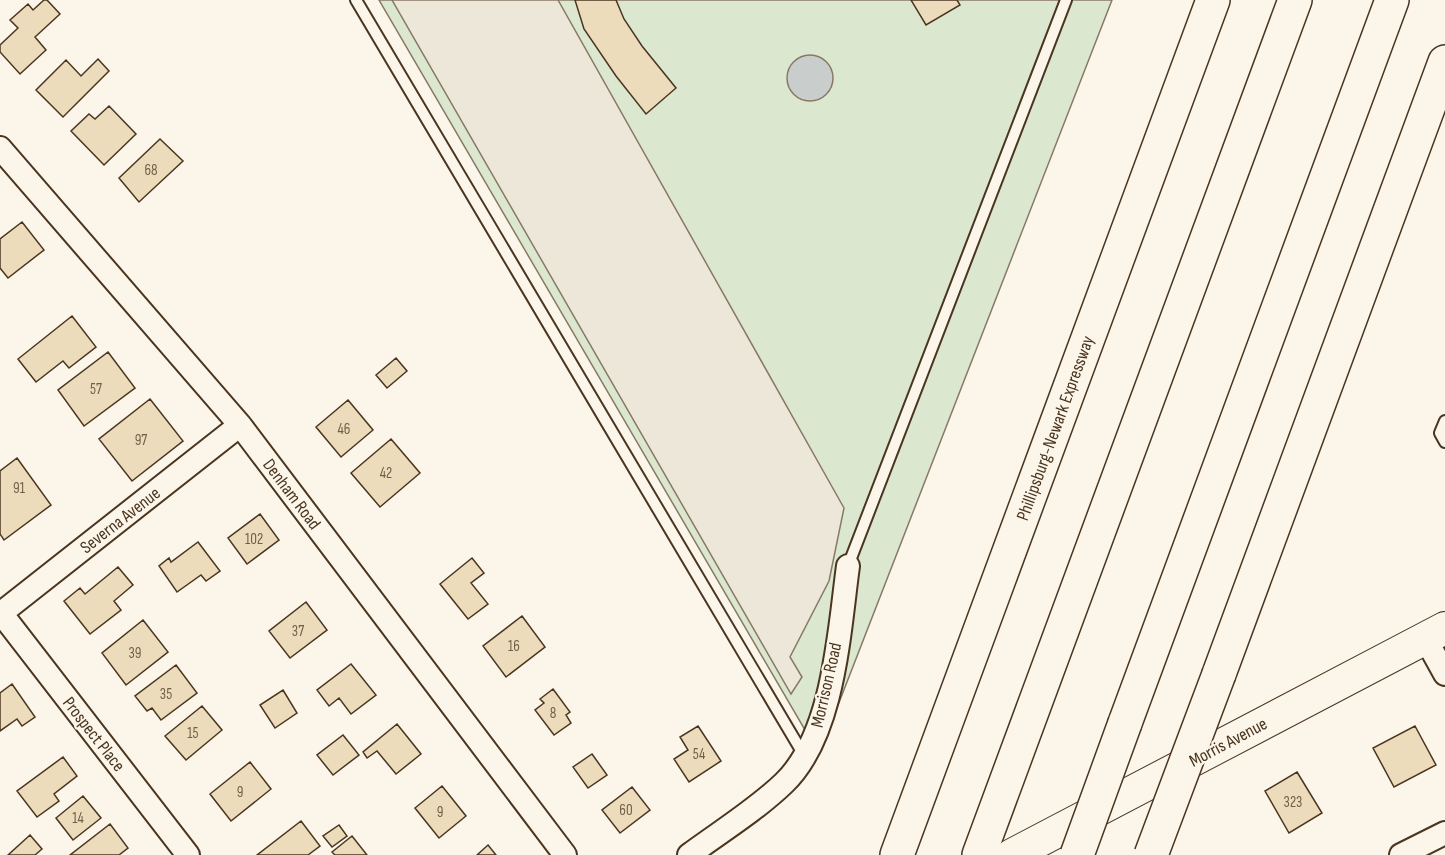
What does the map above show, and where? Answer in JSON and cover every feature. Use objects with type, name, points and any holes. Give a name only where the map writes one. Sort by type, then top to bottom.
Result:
[{"type":"highway","name":"Phillipsburg-Newark Expressway","points":[[897,855],[1213,0]]},
{"type":"highway","points":[[979,855],[1294,0]]},
{"type":"highway","points":[[1077,855],[1392,0]]},
{"type":"highway","points":[[1151,855],[1445,62]]},
{"type":"main road","name":"Morris Avenue","points":[[1012,855],[1435,633]]},
{"type":"street","name":"Denham Road","points":[[3,157],[240,425],[565,855]]},
{"type":"street","name":"Severna Avenue","points":[[0,614],[240,425]]},
{"type":"street","name":"Morrison Road","points":[[689,855],[785,783],[805,757],[820,721],[828,691],[848,566]]},
{"type":"street","name":"Prospect Place","points":[[0,614],[188,855]]},
{"type":"street","points":[[1435,633],[1445,674]]},
{"type":"street","points":[[1401,855],[1445,833]]},
{"type":"lane","points":[[356,0],[805,757]]},
{"type":"lane","points":[[848,566],[1066,0]]},
{"type":"lane","points":[[1445,421],[1440,433],[1445,442]]},
{"type":"green space","points":[[379,0],[1112,0],[819,754]]},
{"type":"shaded area","points":[[392,0],[558,0],[844,508],[829,581],[790,657],[802,677],[791,694]]},
{"type":"shaded area","points":[[810,55],[826,62],[833,78],[826,94],[810,101],[794,94],[787,78],[794,62]]},
{"type":"building","points":[[47,0],[60,14],[35,37],[46,50],[20,74],[0,52],[0,45],[18,28],[10,20],[28,4],[33,10]]},
{"type":"building","points":[[575,0],[616,0],[624,19],[642,46],[676,88],[646,114],[616,76],[584,29]]},
{"type":"building","points":[[911,0],[957,0],[960,5],[926,25]]},
{"type":"building","points":[[98,59],[109,71],[63,117],[36,90],[66,60],[81,76]]},
{"type":"building","points":[[109,106],[136,134],[104,165],[71,131],[89,114],[95,119]]},
{"type":"building","points":[[160,139],[183,161],[139,202],[119,178]]},
{"type":"building","points":[[22,222],[44,250],[8,278],[0,268],[0,239]]},
{"type":"building","points":[[72,316],[96,347],[69,368],[63,361],[36,382],[18,359]]},
{"type":"building","points":[[108,352],[135,388],[84,426],[58,390]]},
{"type":"building","points":[[396,358],[407,371],[387,388],[376,375]]},
{"type":"building","points":[[150,399],[183,441],[132,481],[99,439]]},
{"type":"building","points":[[348,400],[373,430],[341,457],[316,427]]},
{"type":"building","points":[[391,439],[420,473],[380,507],[351,473]]},
{"type":"building","points":[[17,458],[51,505],[4,540],[0,534],[0,471]]},
{"type":"building","points":[[260,514],[279,540],[247,564],[228,538]]},
{"type":"building","points":[[198,542],[220,571],[206,581],[201,575],[177,592],[159,566],[169,558],[171,562]]},
{"type":"building","points":[[472,558],[484,573],[471,583],[488,604],[468,619],[440,584]]},
{"type":"building","points":[[118,567],[133,585],[114,601],[121,610],[90,634],[64,601],[80,588],[85,594]]},
{"type":"building","points":[[306,602],[327,630],[290,658],[269,631]]},
{"type":"building","points":[[522,616],[545,647],[506,677],[483,646]]},
{"type":"building","points":[[143,620],[168,652],[126,685],[102,653]]},
{"type":"building","points":[[351,664],[376,695],[351,714],[339,698],[329,706],[317,690]]},
{"type":"building","points":[[176,665],[197,693],[161,720],[152,708],[147,711],[135,696]]},
{"type":"building","points":[[12,684],[35,717],[22,726],[17,719],[0,731],[0,693]]},
{"type":"building","points":[[553,689],[570,712],[566,715],[571,723],[554,735],[535,710],[544,703],[540,699]]},
{"type":"building","points":[[283,690],[297,713],[275,728],[260,705]]},
{"type":"building","points":[[202,706],[222,730],[186,760],[165,736]]},
{"type":"building","points":[[397,724],[421,754],[396,774],[377,751],[367,758],[363,752]]},
{"type":"building","points":[[698,726],[721,761],[689,782],[674,759],[688,750],[680,737]]},
{"type":"building","points":[[1415,726],[1436,765],[1394,787],[1373,748]]},
{"type":"building","points":[[343,735],[359,755],[333,775],[317,755]]},
{"type":"building","points":[[592,754],[607,775],[588,788],[573,767]]},
{"type":"building","points":[[63,757],[77,776],[54,794],[59,801],[37,817],[17,791]]},
{"type":"building","points":[[250,762],[271,789],[231,821],[210,794]]},
{"type":"building","points":[[1297,772],[1322,813],[1289,833],[1265,791]]},
{"type":"building","points":[[442,786],[466,816],[439,838],[415,808]]},
{"type":"building","points":[[632,787],[650,810],[620,833],[602,810]]},
{"type":"building","points":[[83,796],[101,818],[73,840],[56,818]]},
{"type":"building","points":[[301,821],[320,846],[308,855],[257,855]]},
{"type":"building","points":[[110,824],[128,848],[119,855],[70,855]]},
{"type":"building","points":[[339,825],[347,836],[332,847],[323,836]]},
{"type":"building","points":[[30,835],[42,849],[35,855],[8,855]]},
{"type":"building","points":[[352,836],[367,855],[335,855],[332,852]]},
{"type":"building","points":[[488,845],[496,855],[477,855]]}]
